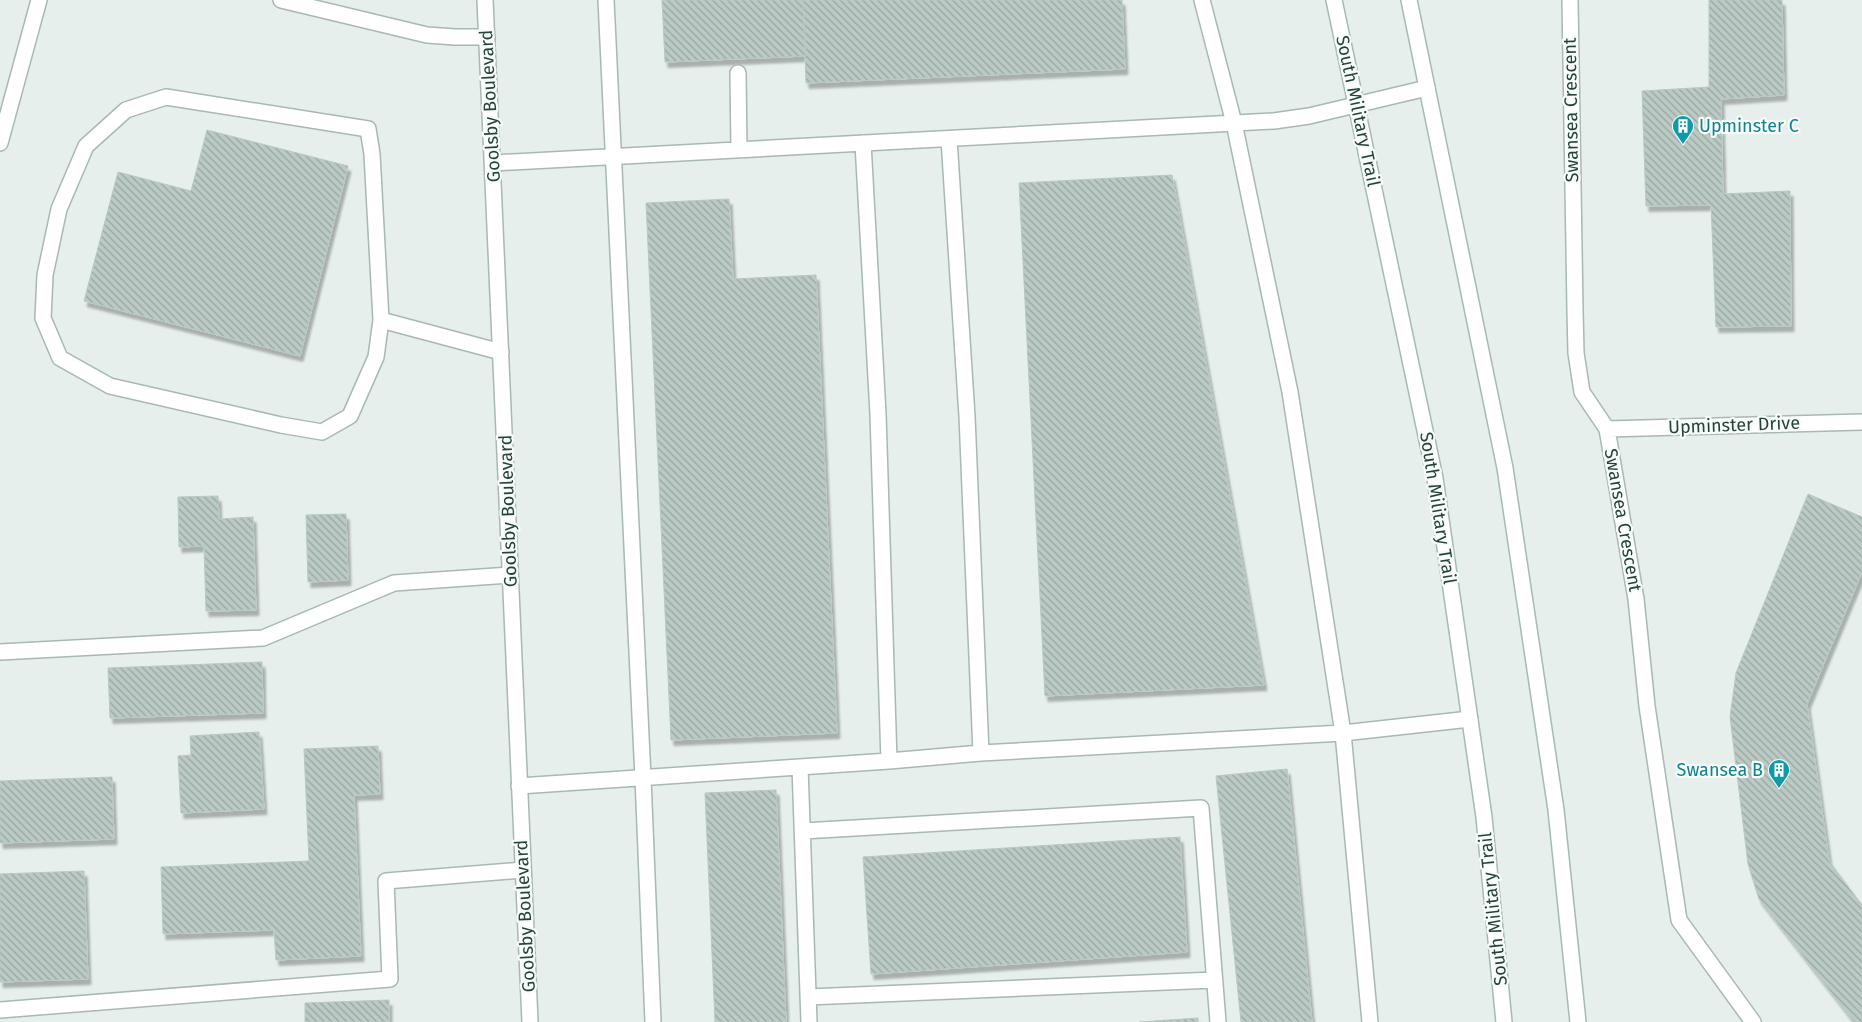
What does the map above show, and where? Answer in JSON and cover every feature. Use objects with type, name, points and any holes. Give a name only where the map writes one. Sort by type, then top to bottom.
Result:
[{"type":"street","points":[[0,143],[39,0]]},
{"type":"street","points":[[281,0],[426,35],[487,37]]},
{"type":"street","name":"Goolsby Boulevard","points":[[486,0],[530,1022]]},
{"type":"street","points":[[606,0],[653,1022]]},
{"type":"street","points":[[1202,0],[1234,122],[1290,392],[1343,733],[1370,1022]]},
{"type":"street","name":"South Military Trail","points":[[1334,0],[1435,478],[1484,817],[1504,1022]]},
{"type":"street","points":[[1409,0],[1505,468],[1556,810],[1578,1022]]},
{"type":"street","name":"Swansea Crescent","points":[[1570,0],[1576,353],[1582,392],[1607,429],[1636,599],[1647,706],[1679,920],[1753,1022]]},
{"type":"street","points":[[738,73],[738,150]]},
{"type":"street","points":[[493,163],[1274,121],[1309,116],[1427,88]]},
{"type":"street","points":[[166,97],[368,129],[372,154],[381,320],[376,357],[350,416],[322,432],[281,425],[110,386],[60,358],[43,318],[45,275],[59,209],[86,146],[126,110],[166,97]]},
{"type":"street","points":[[949,139],[967,416],[981,753]]},
{"type":"street","points":[[863,143],[878,414],[889,761]]},
{"type":"street","points":[[381,320],[502,352]]},
{"type":"street","name":"Upminster Drive","points":[[1607,429],[1862,422]]},
{"type":"street","points":[[0,652],[263,638],[394,583],[510,575]]},
{"type":"street","points":[[519,786],[981,753],[1343,733],[1470,719]]},
{"type":"street","points":[[800,767],[809,1022]]},
{"type":"street","points":[[802,831],[1201,808],[1218,1022]]},
{"type":"street","points":[[0,1010],[390,979],[386,881],[523,870]]},
{"type":"street","points":[[808,997],[1214,980]]},
{"type":"building","points":[[662,0],[803,0],[806,56],[665,62]]},
{"type":"building","points":[[803,0],[1122,0],[1125,69],[806,83]]},
{"type":"building","name":"Upminster C","points":[[1709,0],[1782,0],[1784,95],[1721,99],[1723,194],[1790,191],[1791,326],[1716,327],[1711,205],[1646,206],[1642,91],[1709,87]]},
{"type":"building","points":[[207,130],[348,166],[300,356],[84,301],[118,172],[191,191]]},
{"type":"building","points":[[1172,175],[1264,685],[1045,696],[1019,183]]},
{"type":"building","points":[[729,199],[733,279],[816,275],[837,733],[671,740],[646,203]]},
{"type":"building","name":"Swansea B","points":[[1808,494],[1862,517],[1862,572],[1807,704],[1829,861],[1862,905],[1862,1022],[1854,1022],[1759,899],[1748,864],[1730,717],[1736,673]]},
{"type":"building","points":[[218,496],[219,519],[253,517],[256,610],[206,611],[204,546],[179,547],[178,497]]},
{"type":"building","points":[[346,514],[348,580],[308,582],[306,515]]},
{"type":"building","points":[[262,662],[263,713],[110,718],[108,668]]},
{"type":"building","points":[[259,732],[264,809],[181,813],[178,756],[191,755],[190,736]]},
{"type":"building","points":[[378,746],[380,794],[354,795],[361,956],[276,960],[274,930],[163,934],[161,867],[309,861],[304,749]]},
{"type":"building","points":[[1287,769],[1312,1022],[1241,1022],[1216,776]]},
{"type":"building","points":[[112,777],[114,839],[0,843],[0,781]]},
{"type":"building","points":[[776,790],[786,1022],[715,1022],[705,793]]},
{"type":"building","points":[[1180,837],[1187,952],[871,974],[863,857]]},
{"type":"building","points":[[84,871],[88,979],[0,982],[0,874]]},
{"type":"building","points":[[389,1000],[389,1022],[305,1022],[305,1003]]},
{"type":"building","points":[[1198,1018],[1198,1022],[1139,1022]]},
{"type":"place","name":"Upminster C","points":[[1683,145]]},
{"type":"place","name":"Swansea B","points":[[1779,789]]}]
